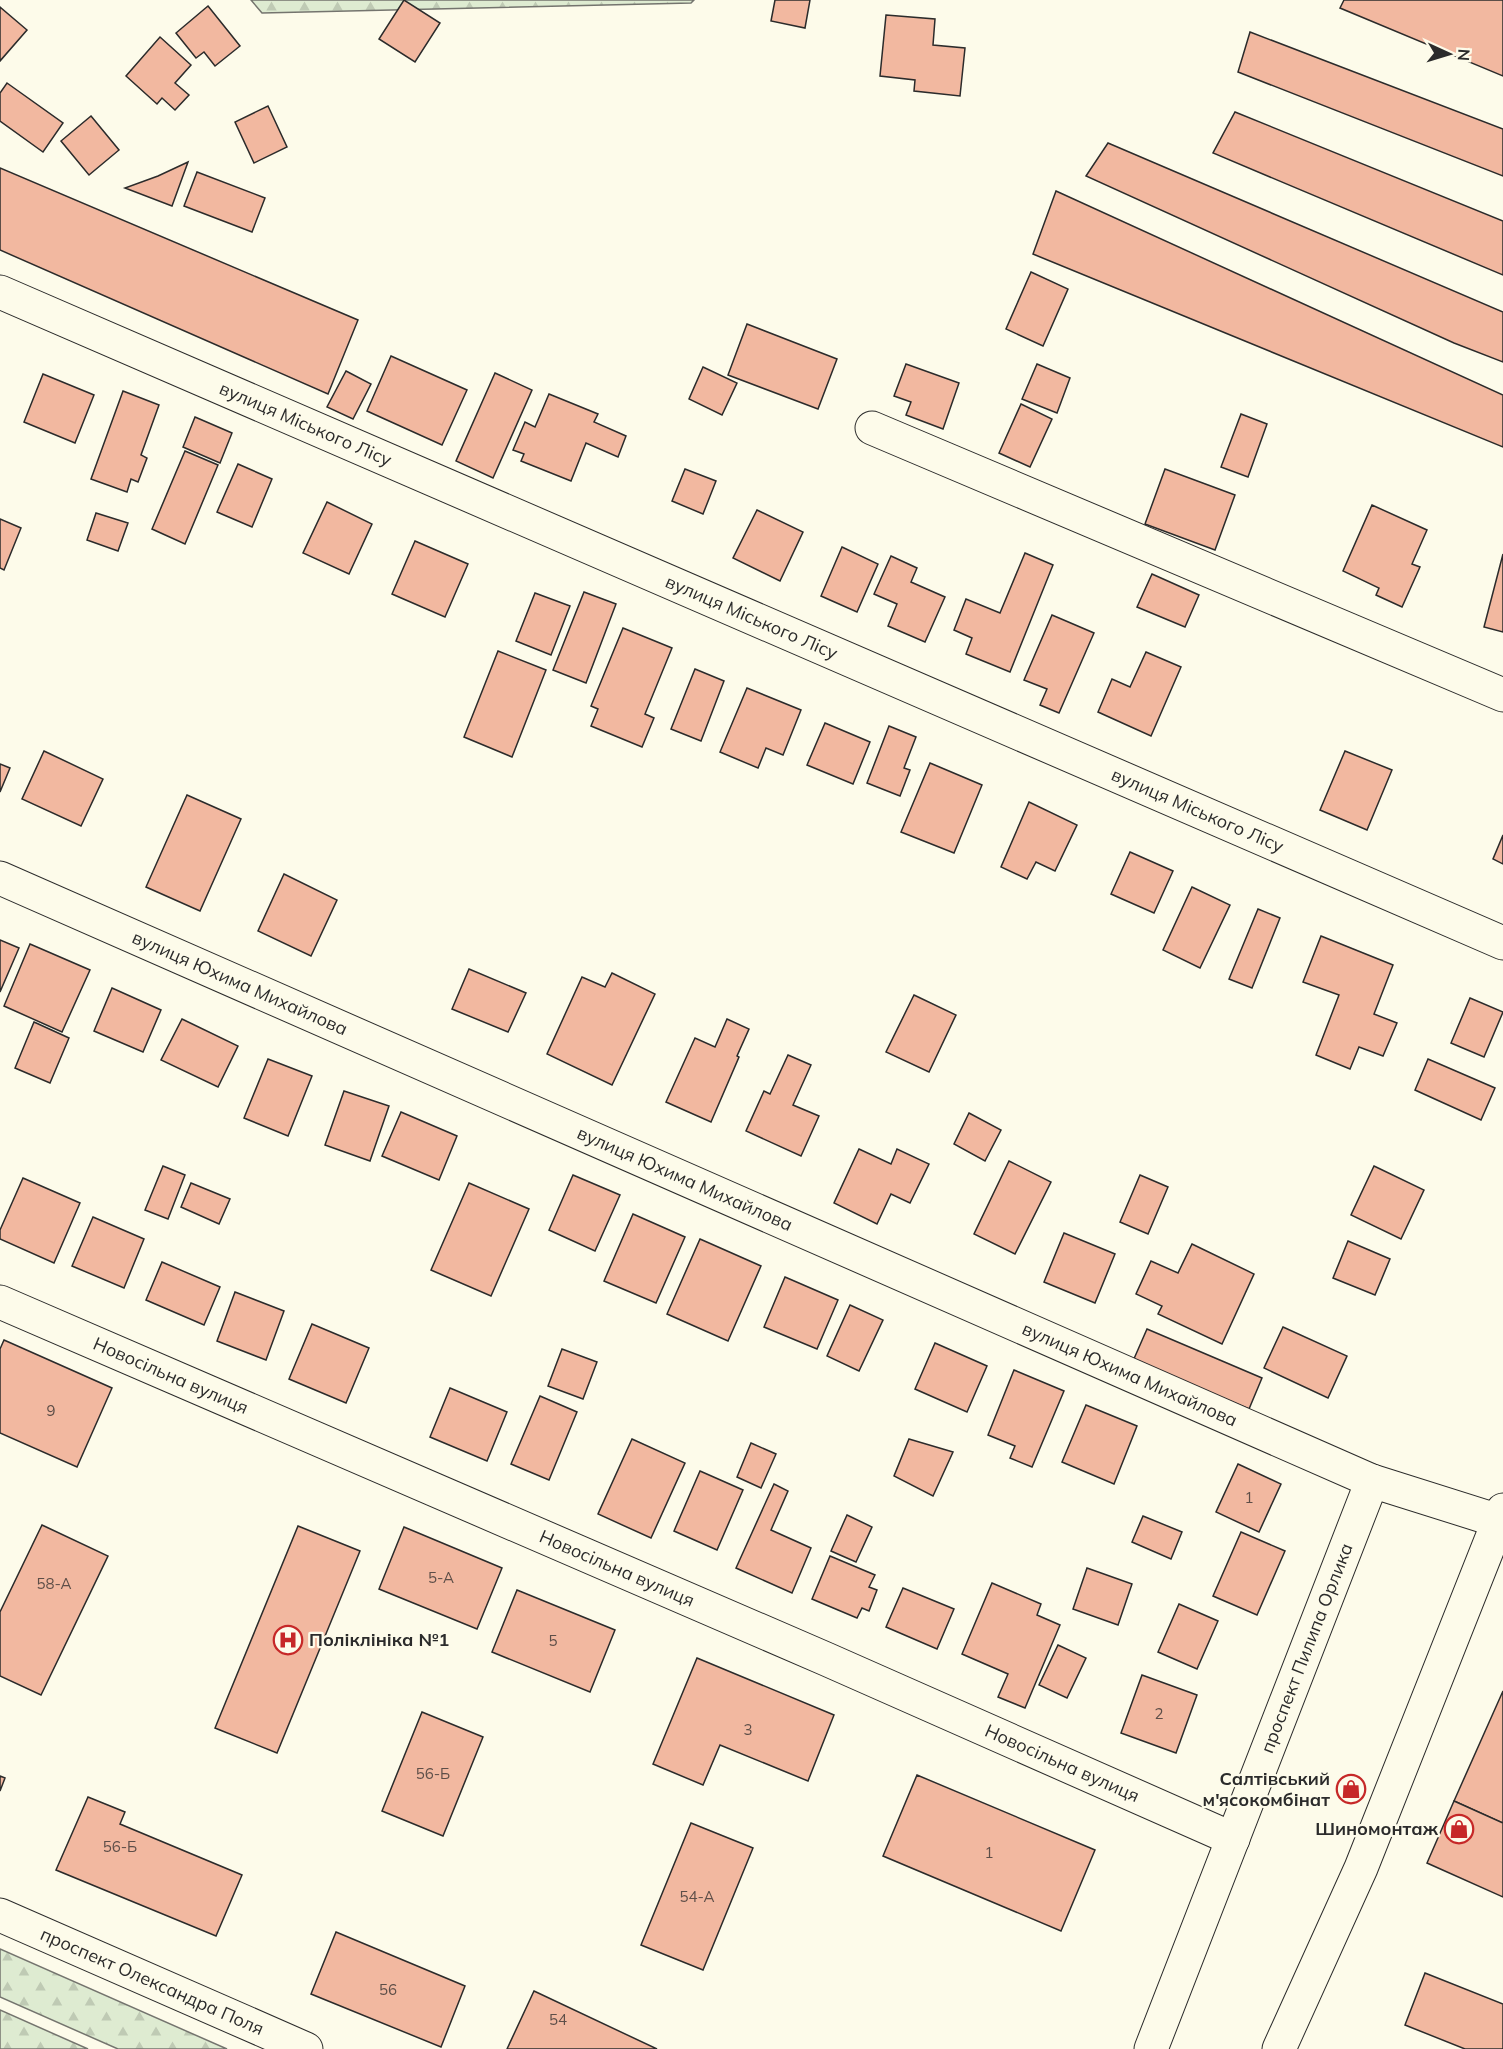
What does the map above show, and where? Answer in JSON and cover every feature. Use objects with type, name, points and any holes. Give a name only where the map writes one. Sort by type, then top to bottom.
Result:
[{"type":"street","name":"вулиця Міського Лісу","points":[[0,292],[1503,943]]},
{"type":"street","points":[[872,428],[1503,695]]},
{"type":"street","name":"вулиця Юхима Михайлова","points":[[0,878],[1372,1481],[1501,1515]]},
{"type":"street","name":"Новосільна вулиця","points":[[0,1302],[826,1659],[1233,1839]]},
{"type":"street","name":"проспект Пилипа Орлика","points":[[1151,2049],[1372,1481]]},
{"type":"street","points":[[1279,2049],[1361,1868],[1501,1515]]},
{"type":"street","name":"проспект Олександра Поля","points":[[0,1916],[306,2049]]},
{"type":"green space","points":[[251,0],[694,0],[691,3],[262,13]]},
{"type":"green space","points":[[0,1949],[227,2049],[118,2049],[0,1997]]},
{"type":"green space","points":[[0,2010],[88,2049],[0,2049]]},
{"type":"building","points":[[404,0],[440,23],[415,62],[379,39]]},
{"type":"building","points":[[775,0],[810,0],[805,28],[771,21]]},
{"type":"building","points":[[1344,0],[1503,0],[1503,76],[1340,8]]},
{"type":"building","points":[[208,6],[240,46],[215,66],[204,52],[196,58],[176,33]]},
{"type":"building","points":[[0,7],[27,30],[0,61]]},
{"type":"building","points":[[886,15],[935,19],[933,45],[965,48],[960,96],[914,91],[915,80],[880,76]]},
{"type":"building","points":[[1250,32],[1503,129],[1503,176],[1238,72]]},
{"type":"building","points":[[160,37],[191,65],[175,83],[189,95],[175,110],[162,98],[157,104],[126,76]]},
{"type":"building","points":[[7,83],[63,123],[43,152],[0,121],[0,93]]},
{"type":"building","points":[[268,106],[287,147],[254,163],[235,122]]},
{"type":"building","points":[[1235,112],[1503,221],[1503,275],[1213,153]]},
{"type":"building","points":[[91,116],[119,150],[89,175],[61,141]]},
{"type":"building","points":[[1108,143],[1503,312],[1503,362],[1454,343],[1086,176]]},
{"type":"building","points":[[188,162],[172,206],[125,188],[158,176]]},
{"type":"building","points":[[0,168],[358,320],[328,394],[0,250]]},
{"type":"building","points":[[197,172],[265,198],[252,232],[184,206]]},
{"type":"building","points":[[1056,191],[1503,395],[1503,447],[1033,254]]},
{"type":"building","points":[[1031,272],[1068,289],[1043,346],[1006,329]]},
{"type":"building","points":[[747,324],[837,359],[818,409],[728,375]]},
{"type":"building","points":[[391,356],[467,390],[442,445],[367,411]]},
{"type":"building","points":[[906,364],[959,383],[943,429],[906,415],[911,402],[894,396]]},
{"type":"building","points":[[1037,364],[1070,378],[1057,413],[1022,399]]},
{"type":"building","points":[[703,367],[737,383],[722,415],[689,399]]},
{"type":"building","points":[[346,371],[371,384],[353,419],[327,407]]},
{"type":"building","points":[[495,373],[532,390],[493,478],[456,461]]},
{"type":"building","points":[[43,374],[94,395],[75,443],[24,422]]},
{"type":"building","points":[[123,391],[159,405],[141,455],[147,458],[138,482],[131,479],[127,492],[91,479]]},
{"type":"building","points":[[549,394],[598,414],[594,422],[626,436],[618,457],[586,443],[571,481],[521,461],[524,454],[513,450],[525,422],[535,427]]},
{"type":"building","points":[[1021,404],[1052,419],[1030,467],[999,453]]},
{"type":"building","points":[[1241,414],[1267,424],[1248,477],[1221,467]]},
{"type":"building","points":[[195,417],[232,433],[220,463],[183,447]]},
{"type":"building","points":[[185,451],[218,465],[185,544],[152,529]]},
{"type":"building","points":[[238,464],[272,479],[252,527],[217,512]]},
{"type":"building","points":[[685,469],[716,481],[703,514],[672,501]]},
{"type":"building","points":[[1165,469],[1235,495],[1215,550],[1145,524]]},
{"type":"building","points":[[327,502],[372,524],[349,574],[303,553]]},
{"type":"building","points":[[1372,505],[1427,530],[1412,564],[1420,567],[1402,607],[1376,595],[1379,588],[1343,571]]},
{"type":"building","points":[[757,510],[803,532],[780,581],[733,558]]},
{"type":"building","points":[[96,513],[128,523],[118,551],[87,540]]},
{"type":"building","points":[[0,519],[21,528],[4,570],[0,568]]},
{"type":"building","points":[[415,541],[468,564],[445,617],[392,594]]},
{"type":"building","points":[[842,547],[878,564],[857,612],[821,596]]},
{"type":"building","points":[[1025,553],[1053,565],[1010,672],[966,654],[972,638],[954,630],[966,599],[1000,613]]},
{"type":"building","points":[[1503,554],[1503,632],[1484,627]]},
{"type":"building","points":[[891,556],[917,568],[911,582],[945,597],[925,642],[888,626],[897,604],[874,594]]},
{"type":"building","points":[[1152,574],[1199,595],[1185,627],[1137,607]]},
{"type":"building","points":[[584,592],[616,604],[586,683],[553,670]]},
{"type":"building","points":[[535,593],[570,606],[551,655],[516,641]]},
{"type":"building","points":[[1052,615],[1094,633],[1059,713],[1040,705],[1047,689],[1024,680]]},
{"type":"building","points":[[623,628],[672,648],[645,714],[654,718],[642,747],[591,726],[598,709],[591,706]]},
{"type":"building","points":[[498,651],[546,670],[512,757],[464,737]]},
{"type":"building","points":[[1146,652],[1181,667],[1151,736],[1098,712],[1112,679],[1130,687]]},
{"type":"building","points":[[695,669],[724,681],[701,741],[671,729]]},
{"type":"building","points":[[747,688],[801,710],[783,755],[766,748],[758,768],[720,752]]},
{"type":"building","points":[[825,723],[870,742],[853,784],[807,765]]},
{"type":"building","points":[[889,726],[916,737],[904,768],[910,770],[900,796],[867,783]]},
{"type":"building","points":[[44,751],[103,779],[81,826],[22,799]]},
{"type":"building","points":[[1345,751],[1392,770],[1367,830],[1320,810]]},
{"type":"building","points":[[930,763],[982,785],[954,853],[901,832]]},
{"type":"building","points":[[0,764],[10,768],[0,792]]},
{"type":"building","points":[[187,795],[241,819],[200,911],[146,887]]},
{"type":"building","points":[[1029,802],[1077,825],[1055,871],[1036,862],[1027,879],[1001,867]]},
{"type":"building","points":[[1503,835],[1503,864],[1493,859]]},
{"type":"building","points":[[1130,852],[1173,871],[1154,913],[1111,894]]},
{"type":"building","points":[[284,874],[337,900],[311,956],[258,931]]},
{"type":"building","points":[[1192,887],[1230,905],[1200,968],[1163,950]]},
{"type":"building","points":[[1258,909],[1280,918],[1252,988],[1229,979]]},
{"type":"building","points":[[1321,936],[1393,965],[1374,1014],[1397,1023],[1383,1056],[1359,1047],[1350,1069],[1316,1055],[1339,995],[1303,982]]},
{"type":"building","points":[[0,940],[19,948],[0,992]]},
{"type":"building","points":[[30,944],[90,970],[62,1032],[4,1006]]},
{"type":"building","points":[[469,969],[526,993],[508,1032],[452,1009]]},
{"type":"building","points":[[612,973],[655,994],[612,1085],[547,1054],[582,977],[605,987]]},
{"type":"building","points":[[112,988],[161,1010],[143,1052],[94,1031]]},
{"type":"building","points":[[914,995],[956,1015],[929,1072],[886,1052]]},
{"type":"building","points":[[1470,998],[1503,1012],[1484,1057],[1451,1043]]},
{"type":"building","points":[[182,1019],[238,1046],[218,1087],[161,1060]]},
{"type":"building","points":[[727,1019],[749,1029],[711,1122],[666,1102],[695,1038],[715,1047]]},
{"type":"building","points":[[34,1022],[69,1038],[50,1083],[15,1068]]},
{"type":"building","points":[[788,1055],[811,1065],[793,1105],[819,1116],[801,1156],[746,1131],[764,1091],[770,1094]]},
{"type":"building","points":[[268,1059],[312,1076],[288,1136],[244,1118]]},
{"type":"building","points":[[1428,1059],[1495,1088],[1481,1120],[1415,1090]]},
{"type":"building","points":[[344,1091],[389,1106],[370,1161],[325,1145]]},
{"type":"building","points":[[401,1112],[457,1136],[439,1180],[382,1156]]},
{"type":"building","points":[[969,1113],[1001,1130],[985,1161],[954,1144]]},
{"type":"building","points":[[859,1149],[891,1164],[897,1149],[929,1164],[910,1203],[891,1194],[877,1224],[834,1203]]},
{"type":"building","points":[[1009,1161],[1051,1182],[1015,1254],[974,1234]]},
{"type":"building","points":[[163,1166],[185,1175],[168,1219],[145,1210]]},
{"type":"building","points":[[1374,1166],[1424,1190],[1401,1239],[1351,1215]]},
{"type":"building","points":[[573,1175],[620,1195],[595,1251],[549,1230]]},
{"type":"building","points":[[1140,1175],[1168,1187],[1148,1234],[1120,1222]]},
{"type":"building","points":[[23,1178],[80,1203],[54,1263],[0,1239],[0,1230]]},
{"type":"building","points":[[191,1183],[230,1199],[219,1224],[181,1207]]},
{"type":"building","points":[[469,1183],[529,1209],[491,1296],[431,1270]]},
{"type":"building","points":[[633,1214],[685,1237],[656,1303],[604,1281]]},
{"type":"building","points":[[93,1217],[144,1239],[124,1288],[72,1266]]},
{"type":"building","points":[[1064,1233],[1115,1254],[1095,1303],[1044,1282]]},
{"type":"building","points":[[700,1239],[761,1266],[728,1341],[667,1314]]},
{"type":"building","points":[[1348,1241],[1390,1259],[1375,1295],[1333,1278]]},
{"type":"building","points":[[1192,1244],[1254,1274],[1222,1344],[1158,1314],[1162,1306],[1136,1294],[1151,1261],[1178,1273]]},
{"type":"building","points":[[162,1262],[220,1287],[204,1325],[146,1300]]},
{"type":"building","points":[[785,1277],[838,1300],[817,1349],[764,1327]]},
{"type":"building","points":[[235,1292],[284,1311],[266,1360],[217,1341]]},
{"type":"building","points":[[850,1305],[883,1320],[859,1371],[827,1356]]},
{"type":"building","points":[[312,1324],[369,1348],[346,1403],[289,1379]]},
{"type":"building","points":[[1283,1327],[1347,1356],[1328,1398],[1264,1368]]},
{"type":"building","points":[[1147,1329],[1262,1378],[1249,1409],[1133,1361]]},
{"type":"building","points":[[4,1340],[112,1388],[77,1467],[0,1433],[0,1349]]},
{"type":"building","points":[[935,1343],[987,1366],[967,1412],[915,1389]]},
{"type":"building","points":[[562,1349],[597,1362],[583,1399],[548,1386]]},
{"type":"building","points":[[1014,1370],[1064,1391],[1032,1467],[1010,1458],[1015,1446],[988,1435]]},
{"type":"building","points":[[450,1388],[507,1412],[487,1461],[430,1437]]},
{"type":"building","points":[[540,1396],[577,1412],[549,1480],[511,1464]]},
{"type":"building","points":[[1086,1405],[1137,1426],[1114,1484],[1062,1462]]},
{"type":"building","points":[[632,1439],[685,1463],[651,1538],[598,1514]]},
{"type":"building","points":[[909,1439],[953,1452],[933,1496],[894,1476]]},
{"type":"building","points":[[751,1443],[776,1454],[761,1488],[737,1477]]},
{"type":"building","points":[[1238,1464],[1281,1484],[1259,1532],[1216,1512]]},
{"type":"building","points":[[700,1471],[743,1490],[717,1550],[674,1531]]},
{"type":"building","points":[[774,1484],[788,1491],[771,1530],[811,1548],[792,1593],[736,1568]]},
{"type":"building","points":[[847,1515],[872,1527],[856,1562],[831,1551]]},
{"type":"building","points":[[1143,1516],[1182,1532],[1171,1559],[1132,1542]]},
{"type":"building","points":[[42,1525],[108,1556],[41,1695],[0,1676],[0,1612]]},
{"type":"building","name":"Поліклініка №1","points":[[298,1526],[360,1551],[277,1753],[215,1728]]},
{"type":"building","points":[[404,1527],[502,1568],[477,1629],[379,1589]]},
{"type":"building","points":[[1241,1532],[1285,1551],[1257,1615],[1213,1596]]},
{"type":"building","points":[[830,1556],[875,1575],[869,1587],[877,1590],[869,1611],[862,1608],[857,1618],[812,1599]]},
{"type":"building","points":[[1087,1568],[1132,1584],[1118,1625],[1073,1609]]},
{"type":"building","points":[[992,1583],[1041,1604],[1037,1615],[1060,1625],[1025,1708],[998,1697],[1008,1674],[962,1654]]},
{"type":"building","points":[[903,1588],[954,1609],[937,1649],[886,1627]]},
{"type":"building","points":[[517,1590],[615,1630],[590,1692],[492,1652]]},
{"type":"building","points":[[1179,1604],[1218,1621],[1197,1669],[1158,1652]]},
{"type":"building","points":[[1058,1645],[1086,1658],[1067,1698],[1039,1685]]},
{"type":"building","points":[[697,1658],[834,1715],[808,1781],[720,1745],[703,1785],[653,1764]]},
{"type":"building","points":[[1142,1675],[1197,1695],[1176,1753],[1121,1733]]},
{"type":"building","points":[[1503,1691],[1503,1823],[1454,1801]]},
{"type":"building","points":[[422,1712],[483,1737],[443,1836],[382,1811]]},
{"type":"building","points":[[917,1775],[1095,1850],[1061,1931],[883,1856]]},
{"type":"building","points":[[0,1776],[5,1778],[0,1791]]},
{"type":"building","points":[[88,1797],[125,1812],[120,1824],[242,1875],[216,1936],[56,1870]]},
{"type":"building","points":[[1454,1801],[1503,1823],[1503,1897],[1427,1863]]},
{"type":"building","points":[[691,1823],[753,1848],[703,1970],[641,1945]]},
{"type":"building","points":[[336,1932],[465,1986],[441,2047],[311,1994]]},
{"type":"building","points":[[1425,1973],[1503,2004],[1503,2049],[1465,2049],[1405,2025]]},
{"type":"building","points":[[534,1991],[657,2049],[507,2049]]},
{"type":"place","name":"Поліклініка №1","points":[[288,1640]]},
{"type":"place","name":"Салтівський м'ясокомбінат","points":[[1351,1789]]},
{"type":"place","name":"Шиномонтаж","points":[[1459,1829]]}]
